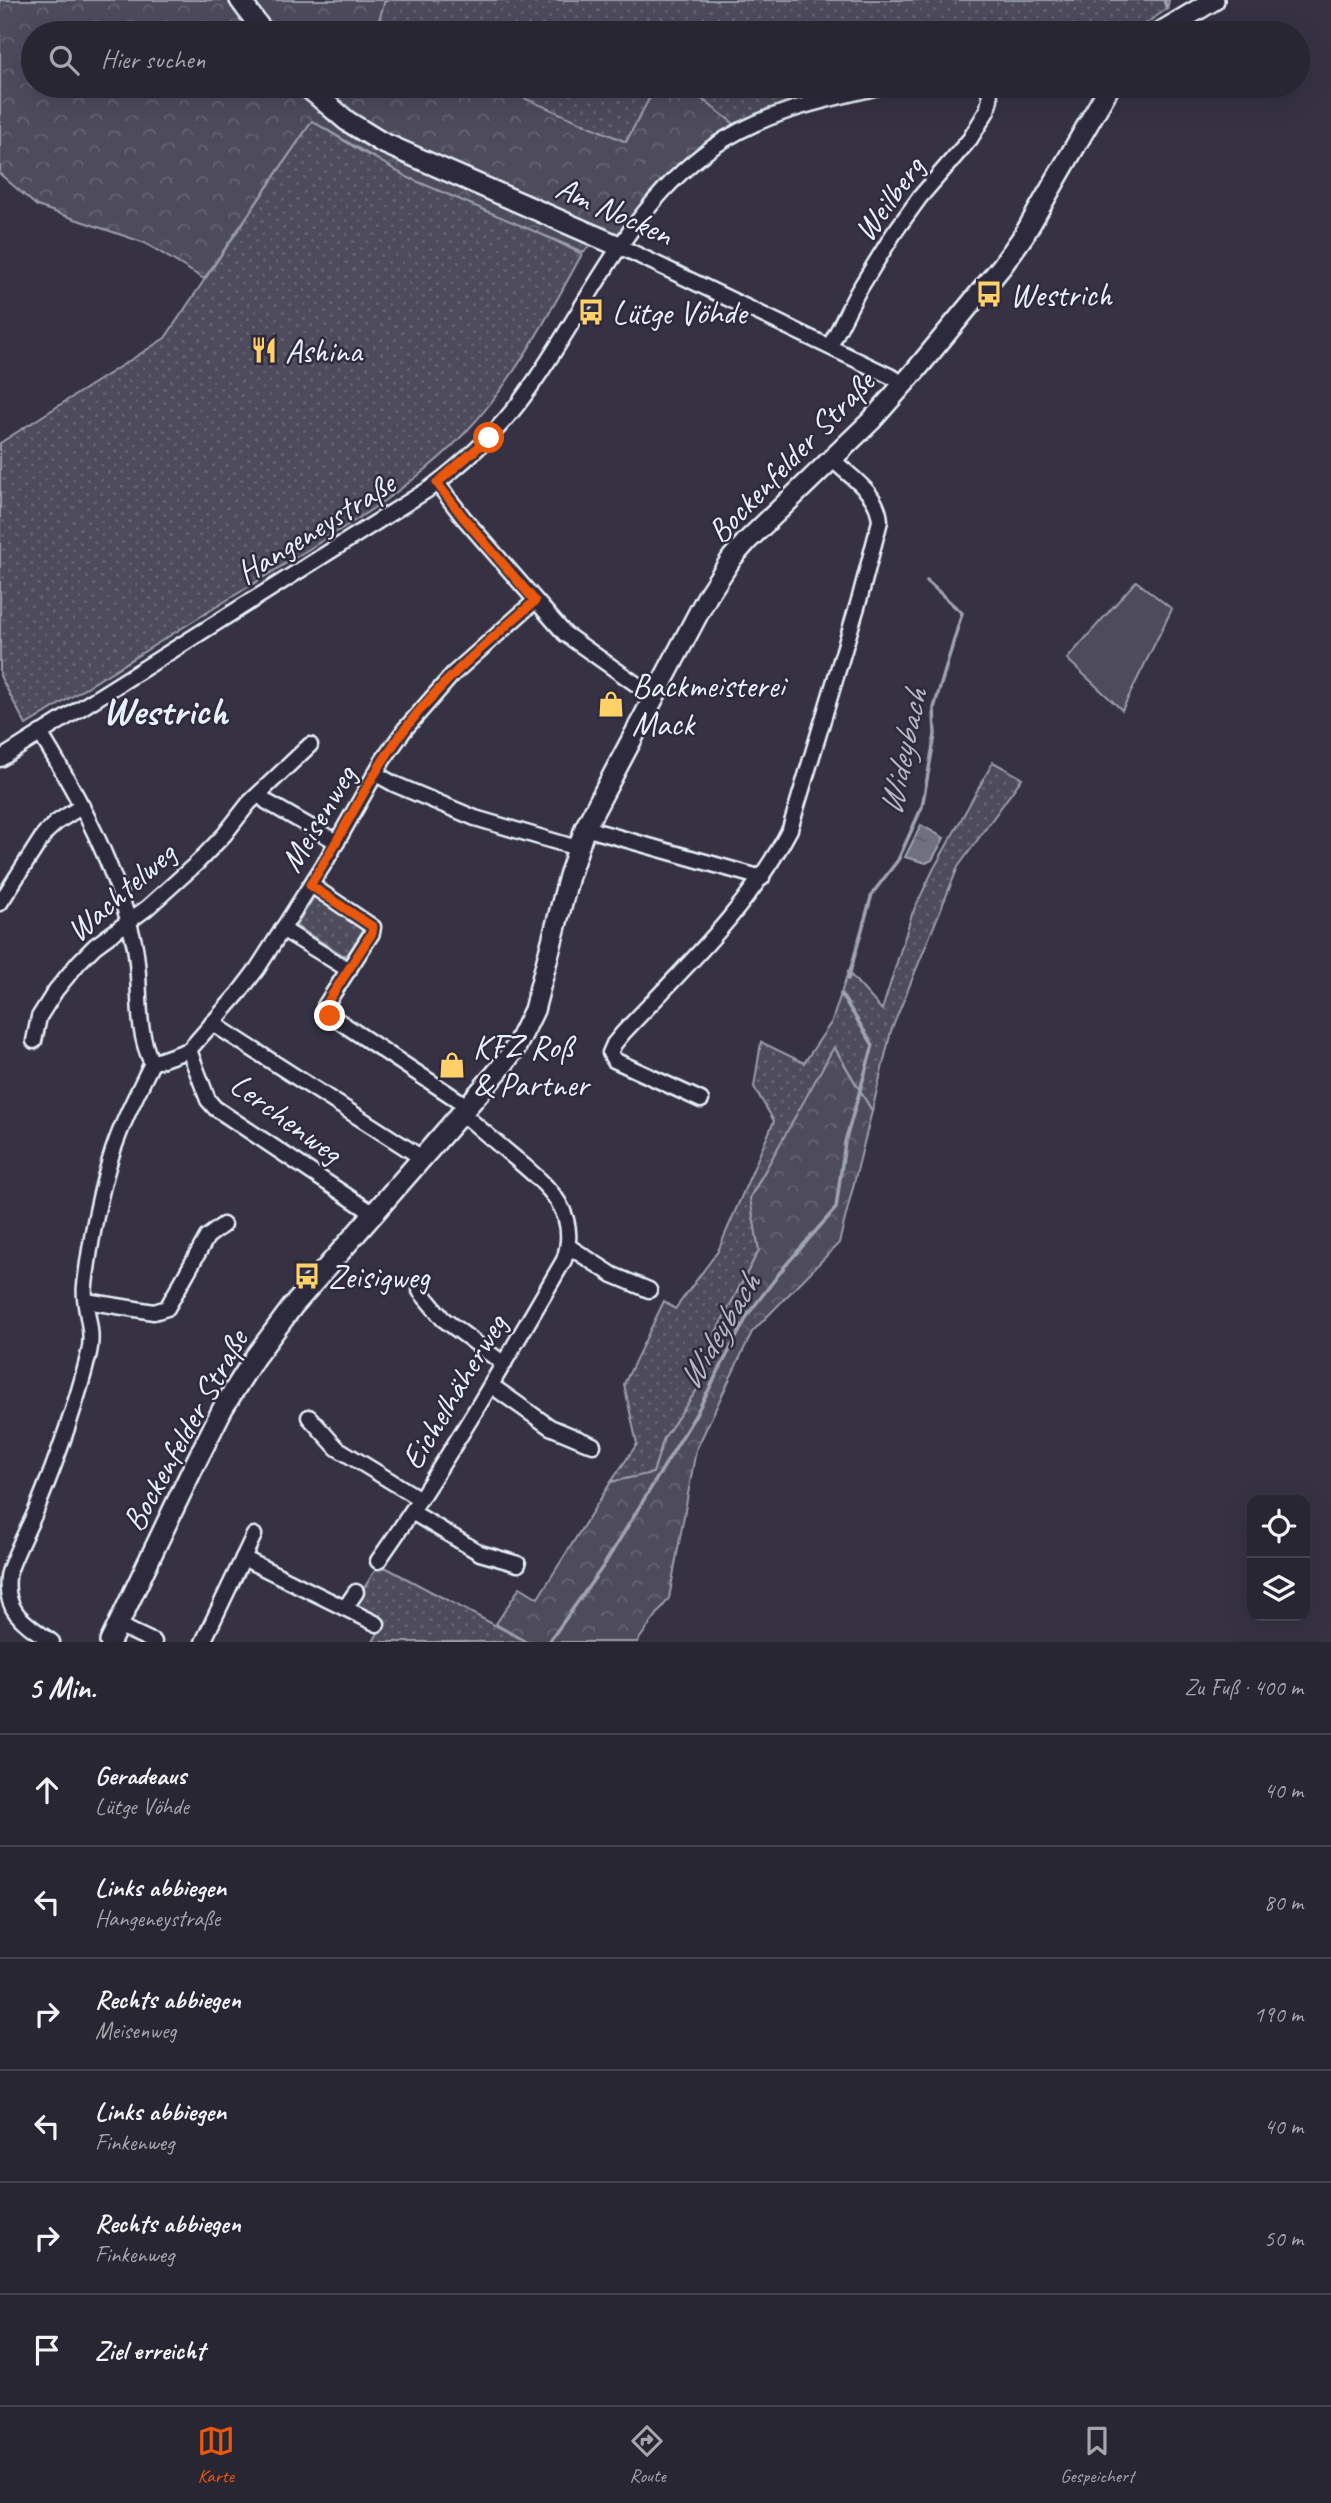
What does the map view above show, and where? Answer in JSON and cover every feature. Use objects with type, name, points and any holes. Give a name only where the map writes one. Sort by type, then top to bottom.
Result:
[{"type":"main road","points":[[240,0],[255,21]]},
{"type":"main road","points":[[1179,21],[1214,0]]},
{"type":"main road","name":"Am Nocken","points":[[320,98],[347,121],[381,142],[621,247]]},
{"type":"main road","name":"Bockenfelder Straße","points":[[114,1633],[223,1408],[255,1357],[293,1306],[499,1070],[516,1047],[534,1010],[577,848],[585,828],[708,595],[732,558],[753,533],[832,459],[903,386],[1011,254],[1103,98]]},
{"type":"street","points":[[437,483],[489,438],[525,395],[645,211],[663,190],[713,147],[742,130],[790,109],[834,98]]},
{"type":"street","name":"Weilberg","points":[[830,346],[894,233],[920,197],[970,139],[987,111],[990,98]]},
{"type":"street","name":"Am Nocken","points":[[621,247],[830,346],[903,386]]},
{"type":"street","points":[[701,1100],[614,1060],[610,1053],[623,1033],[730,918],[762,878],[790,829],[860,597],[880,521],[879,510],[873,497],[832,459]]},
{"type":"street","name":"Hangeneystraße","points":[[0,759],[437,483],[463,517],[565,634],[653,696]]},
{"type":"street","name":"Meisenweg","points":[[189,1050],[257,968],[405,729],[453,674],[535,601]]},
{"type":"street","points":[[40,733],[82,806],[109,863],[135,945],[144,1047],[152,1063]]},
{"type":"street","name":"Wachtelweg","points":[[34,1041],[39,1017],[67,975],[95,946],[128,922],[197,863],[259,794],[310,745]]},
{"type":"street","points":[[376,774],[394,785],[475,818],[577,848]]},
{"type":"street","points":[[259,794],[267,802],[337,842]]},
{"type":"street","points":[[0,903],[45,833],[82,806]]},
{"type":"street","points":[[585,828],[762,878]]},
{"type":"street","points":[[310,885],[373,927],[372,933],[325,1006],[325,1012],[464,1109],[554,1194],[567,1225],[568,1246],[613,1275],[649,1290]]},
{"type":"street","points":[[282,929],[349,970]]},
{"type":"street","points":[[212,1023],[422,1158]]},
{"type":"street","points":[[52,1642],[13,1610],[4,1573],[57,1454],[87,1359],[91,1325],[84,1288],[110,1160],[121,1128],[152,1063],[189,1050]]},
{"type":"street","name":"Lerchenweg","points":[[189,1050],[208,1100],[215,1108],[374,1213]]},
{"type":"street","points":[[86,1301],[154,1312],[167,1308],[207,1237],[223,1225]]},
{"type":"street","name":"Eichelhäherweg","points":[[378,1561],[492,1386],[564,1260],[568,1246]]},
{"type":"street","points":[[420,1291],[443,1319],[504,1364]]},
{"type":"street","points":[[492,1386],[550,1427],[593,1445]]},
{"type":"street","points":[[309,1418],[337,1448],[480,1553],[518,1564]]},
{"type":"street","points":[[203,1642],[254,1535]]},
{"type":"street","points":[[243,1558],[377,1624]]},
{"type":"street","points":[[345,1608],[356,1592]]},
{"type":"street","points":[[114,1633],[153,1642]]},
{"type":"green space","points":[[0,0],[385,0],[379,21],[21,21],[21,98],[524,98],[626,142],[650,98],[701,98],[742,130],[713,147],[621,247],[600,237],[583,252],[409,178],[312,121],[204,279],[145,243],[37,206],[0,174]]},
{"type":"green space","points":[[385,0],[1169,0],[1167,9],[1150,21],[379,21]]},
{"type":"green space","points":[[524,98],[650,98],[626,142]]},
{"type":"green space","points":[[701,98],[845,98],[742,130]]},
{"type":"green space","points":[[312,121],[364,153],[582,254],[514,371],[482,414],[427,468],[359,518],[26,725],[0,676],[0,443],[165,338]]},
{"type":"green space","points":[[1136,581],[1172,609],[1122,710],[1067,659]]},
{"type":"green space","points":[[993,762],[1022,778],[958,867],[891,1031],[872,1111],[835,1048],[750,1197],[759,1250],[716,1332],[705,1378],[664,1438],[653,1473],[611,1482],[637,1444],[624,1384],[664,1301],[675,1309],[718,1251],[774,1121],[754,1087],[761,1042],[804,1063],[832,1021],[848,972],[882,1010],[912,914],[933,870]]},
{"type":"green space","points":[[314,897],[361,927],[362,932],[347,955],[296,926]]},
{"type":"green space","points":[[834,1047],[872,1111],[839,1243],[752,1332],[696,1450],[669,1598],[637,1642],[527,1642],[496,1624],[520,1587],[538,1598],[611,1482],[653,1473],[664,1438],[705,1378],[716,1332],[759,1250],[750,1198]]},
{"type":"green space","points":[[379,1564],[527,1642],[373,1642],[385,1620],[354,1604]]},
{"type":"water","points":[[921,825],[944,838],[932,860],[926,863],[905,857]]},
{"type":"waterway","points":[[1164,0],[1167,9]]},
{"type":"waterway","name":"Wideybach","points":[[848,979],[872,894],[898,860],[922,807],[935,735],[934,708],[962,613],[927,581]]},
{"type":"waterway","name":"Wideybach","points":[[549,1642],[604,1565],[696,1414],[749,1313],[785,1266],[836,1208],[845,1142],[873,1045],[841,994]]},
{"type":"place","name":"Westrich","points":[[989,294]]},
{"type":"place","name":"Lütge Vöhde","points":[[591,312]]},
{"type":"place","name":"Ashina","points":[[264,350]]},
{"type":"place","name":"Backmeisterei Mack","points":[[611,704]]},
{"type":"place","name":"KFZ Roß & Partner","points":[[452,1065]]},
{"type":"place","name":"Zeisigweg","points":[[307,1276]]},
{"type":"district","name":"Westrich","points":[[165,710]]},
{"type":"route","points":[[330,1016],[325,1012],[325,1006],[372,933],[373,927],[310,885],[383,760],[405,729],[453,674],[535,601],[437,483],[489,438]]}]
